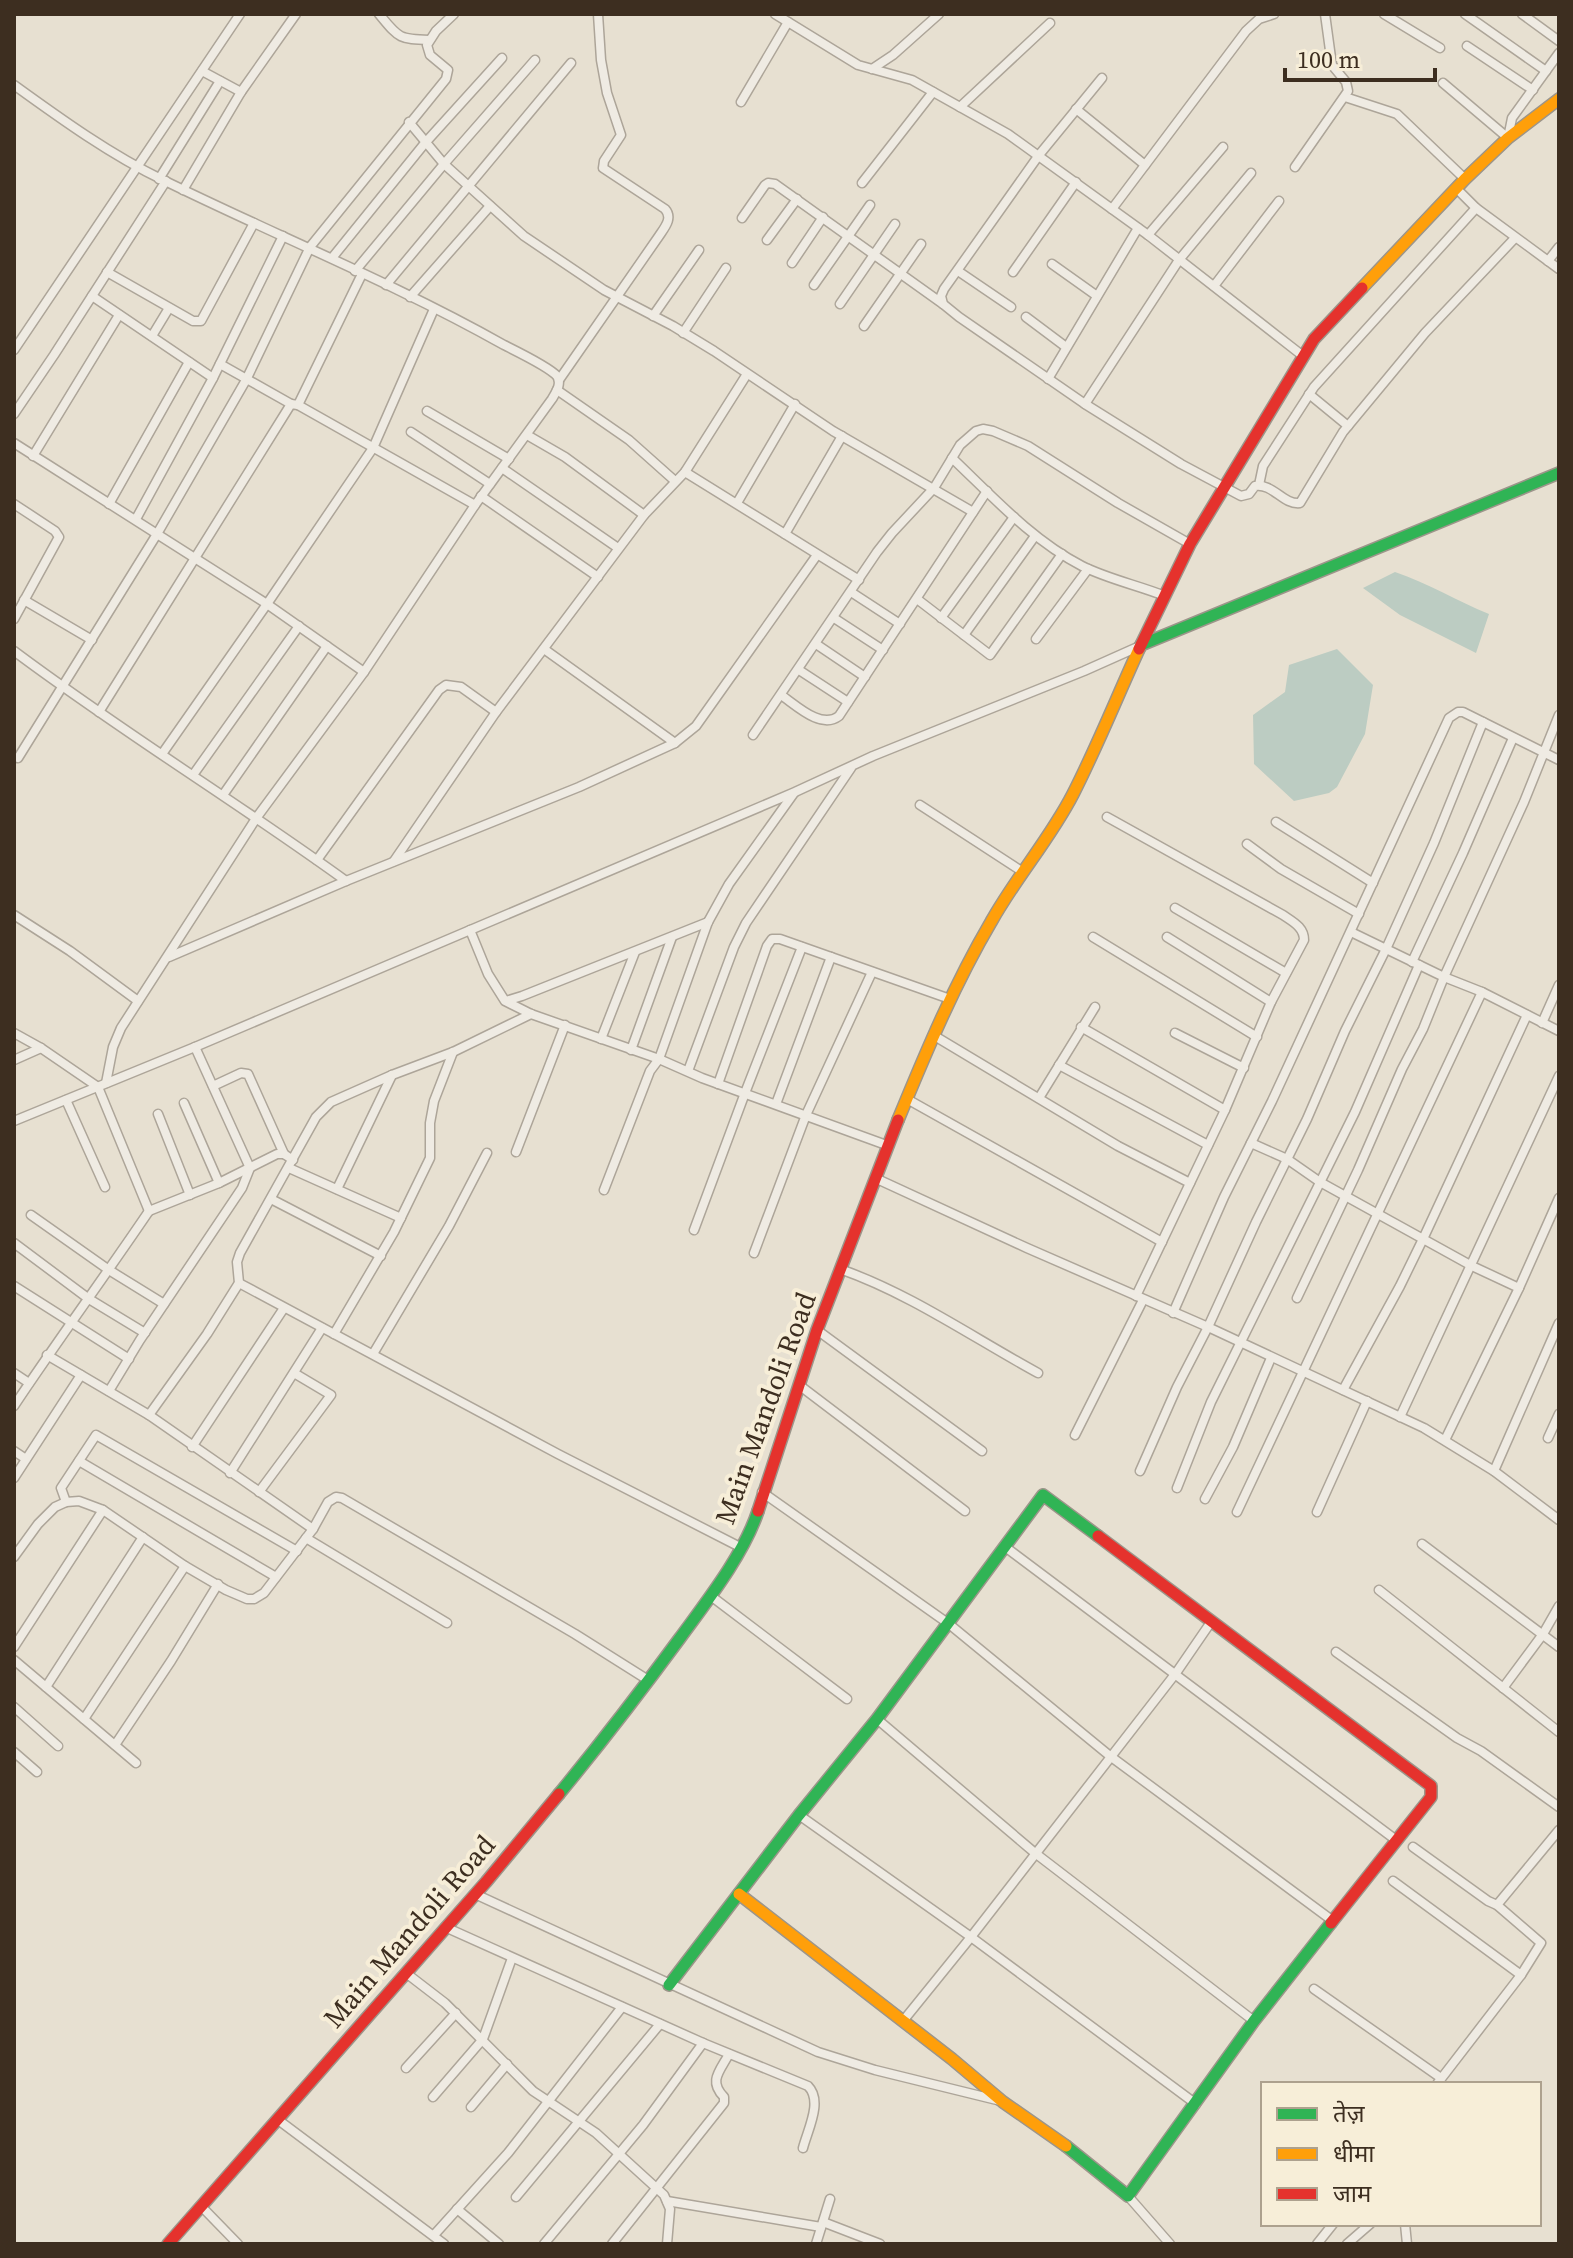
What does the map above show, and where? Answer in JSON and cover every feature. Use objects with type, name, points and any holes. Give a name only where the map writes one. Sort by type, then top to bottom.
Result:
[{"type":"street","points":[[14,350],[240,14]]},
{"type":"street","points":[[183,190],[241,92],[296,14]]},
{"type":"street","points":[[379,14],[399,36],[429,40]]},
{"type":"street","points":[[18,758],[157,534],[246,380],[310,247],[443,83],[448,74],[444,65],[427,50],[429,40],[454,14]]},
{"type":"street","points":[[149,1211],[102,1085],[121,1028],[257,817],[364,672],[666,226],[669,216],[665,209],[603,168],[604,161],[621,135],[607,93],[597,32],[598,14]]},
{"type":"street","points":[[775,14],[858,65],[900,75],[1008,134],[1148,235],[1303,356]]},
{"type":"street","points":[[872,69],[893,55],[939,14]]},
{"type":"street","points":[[1112,209],[1249,27],[1259,19],[1274,14]]},
{"type":"street","points":[[1295,167],[1345,97],[1348,86],[1334,70],[1329,56],[1325,14]]},
{"type":"street","points":[[1384,14],[1440,48]]},
{"type":"street","points":[[1465,14],[1546,71]]},
{"type":"street","points":[[1522,14],[1559,41]]},
{"type":"street","points":[[741,102],[788,22]]},
{"type":"street","points":[[960,107],[1050,23]]},
{"type":"street","points":[[1467,46],[1533,90]]},
{"type":"street","points":[[1443,83],[1508,138],[1512,118],[1559,53]]},
{"type":"street","points":[[332,258],[425,143],[502,58]]},
{"type":"street","points":[[99,712],[294,404],[359,272],[444,164],[535,60]]},
{"type":"street","points":[[386,285],[571,63]]},
{"type":"street","points":[[202,71],[241,92]]},
{"type":"street","points":[[943,304],[941,296],[944,289],[1039,155],[1102,78]]},
{"type":"street","points":[[14,414],[107,272],[220,81]]},
{"type":"street","points":[[14,85],[68,123],[162,180],[466,323],[540,365],[556,376],[558,385],[629,440],[675,481]]},
{"type":"street","points":[[862,183],[933,92]]},
{"type":"street","points":[[1345,97],[1397,114],[1465,179]]},
{"type":"street","name":"Main Mandoli Road","points":[[168,2244],[475,1894],[613,1729],[711,1596],[756,1517],[817,1330],[933,1035],[992,919],[1073,794],[1190,544],[1314,339],[1465,179],[1508,138],[1559,99]]},
{"type":"street","points":[[1076,109],[1145,165]]},
{"type":"street","points":[[409,122],[444,164],[524,236],[617,297],[683,333],[842,436],[973,512]]},
{"type":"street","points":[[1148,235],[1223,147]]},
{"type":"street","points":[[1085,404],[1179,260],[1251,173]]},
{"type":"street","points":[[1013,272],[1076,182]]},
{"type":"street","points":[[742,218],[768,183],[775,184],[948,310],[1085,404],[1223,488],[1245,496],[1255,486],[1265,485],[1293,504],[1300,503],[1348,426],[1425,333],[1515,238]]},
{"type":"street","points":[[1456,188],[1476,208],[1559,269]]},
{"type":"street","points":[[767,240],[797,199]]},
{"type":"street","points":[[1214,286],[1279,201]]},
{"type":"street","points":[[814,285],[870,205]]},
{"type":"street","points":[[410,297],[490,206]]},
{"type":"street","points":[[1259,485],[1263,466],[1309,394],[1476,208]]},
{"type":"street","points":[[792,263],[823,217]]},
{"type":"street","points":[[107,272],[193,321],[204,319],[254,223]]},
{"type":"street","points":[[840,304],[895,224]]},
{"type":"street","points":[[1048,379],[1138,228]]},
{"type":"street","points":[[136,519],[213,378],[283,236]]},
{"type":"street","points":[[864,326],[921,244]]},
{"type":"street","points":[[1548,261],[1559,247]]},
{"type":"street","points":[[653,316],[699,250]]},
{"type":"street","points":[[1052,264],[1097,296]]},
{"type":"street","points":[[683,333],[726,268]]},
{"type":"street","points":[[958,271],[1011,307]]},
{"type":"street","points":[[92,296],[213,378]]},
{"type":"street","points":[[152,336],[169,308]]},
{"type":"street","points":[[162,754],[373,448],[434,309]]},
{"type":"street","points":[[33,456],[119,315]]},
{"type":"street","points":[[1026,317],[1066,347]]},
{"type":"street","points":[[109,504],[189,362]]},
{"type":"street","points":[[220,364],[475,505]]},
{"type":"street","points":[[394,862],[496,712],[618,548],[685,472],[747,374]]},
{"type":"street","points":[[1309,394],[1348,426]]},
{"type":"street","points":[[737,503],[795,404]]},
{"type":"street","points":[[427,411],[509,459]]},
{"type":"street","points":[[753,735],[892,533],[934,488],[960,445],[976,431],[993,431],[1028,446],[1190,544]]},
{"type":"street","points":[[411,432],[490,484]]},
{"type":"street","points":[[527,435],[575,464],[644,515]]},
{"type":"street","points":[[785,534],[842,436]]},
{"type":"street","points":[[14,443],[267,604],[364,672]]},
{"type":"street","points":[[952,458],[1035,536],[1062,554],[1088,569],[1165,596]]},
{"type":"street","points":[[502,468],[618,548]]},
{"type":"street","points":[[685,472],[859,580]]},
{"type":"street","points":[[14,1121],[195,1047],[853,765],[1559,473]]},
{"type":"street","points":[[781,695],[823,721],[834,720],[987,491]]},
{"type":"street","points":[[481,496],[598,577]]},
{"type":"street","points":[[14,504],[55,531],[59,537],[14,619]]},
{"type":"street","points":[[941,618],[1014,517]]},
{"type":"street","points":[[964,635],[1035,536]]},
{"type":"street","points":[[917,599],[990,655],[1062,554]]},
{"type":"street","points":[[168,957],[579,787],[675,743],[696,726],[817,555]]},
{"type":"street","points":[[1036,639],[1088,569]]},
{"type":"street","points":[[851,592],[900,624]]},
{"type":"street","points":[[24,600],[92,640]]},
{"type":"street","points":[[834,618],[883,650]]},
{"type":"street","points":[[193,775],[299,626]]},
{"type":"street","points":[[816,644],[865,677]]},
{"type":"street","points":[[223,795],[327,646]]},
{"type":"street","points":[[544,649],[675,743]]},
{"type":"street","points":[[14,651],[346,881]]},
{"type":"street","points":[[799,670],[848,702]]},
{"type":"street","points":[[317,860],[439,690],[446,685],[461,687],[496,712]]},
{"type":"street","points":[[1173,1313],[1224,1197],[1449,718],[1463,712],[1559,760]]},
{"type":"street","points":[[1297,1298],[1423,1029],[1524,802],[1559,715]]},
{"type":"street","points":[[1140,1471],[1386,949],[1434,843],[1483,722]]},
{"type":"street","points":[[1177,1488],[1211,1402],[1355,1112],[1513,738]]},
{"type":"street","points":[[688,1071],[734,947],[746,923],[853,765]]},
{"type":"street","points":[[604,1190],[650,1071],[659,1059],[708,922],[729,884],[795,792]]},
{"type":"street","points":[[920,805],[1023,872]]},
{"type":"street","points":[[1075,1435],[1140,1298],[1162,1242],[1225,1110],[1271,1002],[1304,940],[1304,934],[1297,924],[1107,817]]},
{"type":"street","points":[[1276,822],[1373,883]]},
{"type":"street","points":[[1247,844],[1281,869],[1359,914]]},
{"type":"street","points":[[1175,908],[1286,973]]},
{"type":"street","points":[[14,916],[70,951],[138,1001]]},
{"type":"street","points":[[505,1001],[708,922]]},
{"type":"street","points":[[470,930],[488,974],[505,1001],[531,1014],[889,1146]]},
{"type":"street","points":[[1351,932],[1559,1031]]},
{"type":"street","points":[[631,1050],[672,937]]},
{"type":"street","points":[[1093,937],[1257,1037]]},
{"type":"street","points":[[1167,937],[1271,1002]]},
{"type":"street","points":[[718,1084],[770,941],[780,939],[950,999]]},
{"type":"street","points":[[694,1230],[802,947]]},
{"type":"street","points":[[601,1039],[635,952]]},
{"type":"street","points":[[776,1104],[831,957]]},
{"type":"street","points":[[754,1253],[806,1115],[872,972]]},
{"type":"street","points":[[1542,1023],[1559,985]]},
{"type":"street","points":[[1237,1512],[1482,992]]},
{"type":"street","points":[[1039,1098],[1095,1007]]},
{"type":"street","points":[[149,1415],[239,1283],[237,1262],[240,1253],[322,1109],[331,1102],[453,1052],[531,1014]]},
{"type":"street","points":[[1343,1390],[1400,1286],[1527,1015]]},
{"type":"street","points":[[516,1152],[565,1025]]},
{"type":"street","points":[[1081,1027],[1225,1110]]},
{"type":"street","points":[[14,1033],[102,1085]]},
{"type":"street","points":[[1175,1033],[1244,1068]]},
{"type":"street","points":[[933,1035],[1118,1146],[1190,1183]]},
{"type":"street","points":[[109,1391],[242,1188],[250,1168],[195,1047]]},
{"type":"street","points":[[14,1060],[41,1048]]},
{"type":"street","points":[[334,1334],[381,1256],[430,1158],[430,1123],[434,1101],[453,1052]]},
{"type":"street","points":[[1059,1065],[1208,1145]]},
{"type":"street","points":[[213,1086],[241,1073],[248,1074],[291,1164],[401,1218]]},
{"type":"street","points":[[337,1189],[392,1075]]},
{"type":"street","points":[[1400,1417],[1559,1076]]},
{"type":"street","points":[[907,1099],[1162,1242]]},
{"type":"street","points":[[66,1100],[105,1187]]},
{"type":"street","points":[[184,1103],[219,1183]]},
{"type":"street","points":[[158,1114],[190,1195]]},
{"type":"street","points":[[1251,1143],[1287,1159],[1320,1182],[1377,1214],[1519,1288]]},
{"type":"street","points":[[373,1354],[449,1226],[487,1153]]},
{"type":"street","points":[[14,1406],[149,1211],[219,1183],[277,1154],[284,1154]]},
{"type":"street","points":[[875,1178],[1400,1417],[1445,1440],[1494,1471],[1559,1520]]},
{"type":"street","points":[[1445,1440],[1559,1198]]},
{"type":"street","points":[[271,1199],[381,1256]]},
{"type":"street","points":[[31,1215],[164,1304]]},
{"type":"street","points":[[14,1243],[89,1299],[145,1333]]},
{"type":"street","points":[[840,1269],[900,1293],[1038,1373]]},
{"type":"street","points":[[239,1283],[558,1454],[740,1547]]},
{"type":"street","points":[[14,1286],[129,1359]]},
{"type":"street","points":[[192,1447],[284,1308]]},
{"type":"street","points":[[1494,1471],[1559,1323]]},
{"type":"street","points":[[230,1473],[322,1328]]},
{"type":"street","points":[[817,1330],[982,1451]]},
{"type":"street","points":[[47,1355],[149,1415],[313,1529]]},
{"type":"street","points":[[1205,1499],[1233,1447],[1271,1358]]},
{"type":"street","points":[[14,1373],[29,1383]]},
{"type":"street","points":[[259,1492],[331,1395],[294,1373]]},
{"type":"street","points":[[14,1478],[81,1375]]},
{"type":"street","points":[[799,1385],[965,1511]]},
{"type":"street","points":[[1317,1512],[1367,1401]]},
{"type":"street","points":[[1548,1438],[1559,1414]]},
{"type":"street","points":[[66,1502],[61,1488],[96,1435],[297,1551]]},
{"type":"street","points":[[14,1451],[26,1459]]},
{"type":"street","points":[[79,1461],[276,1577]]},
{"type":"street","points":[[762,1492],[949,1624],[1110,1756],[1333,1921]]},
{"type":"street","points":[[669,1985],[877,1719],[1043,1495],[1431,1786],[1431,1797],[1254,2021],[1128,2196]]},
{"type":"street","points":[[14,1557],[55,1507],[79,1501],[103,1510],[185,1566],[237,1595],[254,1599],[264,1593],[297,1551],[328,1502],[336,1497],[342,1498],[648,1680]]},
{"type":"street","points":[[14,1647],[103,1510]]},
{"type":"street","points":[[46,1687],[143,1537]]},
{"type":"street","points":[[306,1538],[447,1623]]},
{"type":"street","points":[[1422,1544],[1559,1647]]},
{"type":"street","points":[[1004,1546],[1396,1840]]},
{"type":"street","points":[[84,1719],[185,1566]]},
{"type":"street","points":[[115,1745],[218,1584]]},
{"type":"street","points":[[1379,1590],[1559,1732]]},
{"type":"street","points":[[711,1596],[847,1699]]},
{"type":"street","points":[[1503,1688],[1543,1634],[1559,1606]]},
{"type":"street","points":[[903,2021],[1176,1673],[1211,1622]]},
{"type":"street","points":[[1336,1652],[1559,1807]]},
{"type":"street","points":[[14,1660],[136,1763]]},
{"type":"street","points":[[14,1707],[58,1746]]},
{"type":"street","points":[[877,1719],[1035,1853],[1254,2021]]},
{"type":"street","points":[[14,1752],[37,1772]]},
{"type":"street","points":[[799,1815],[971,1937],[1196,2104]]},
{"type":"street","points":[[1497,1905],[1559,1830]]},
{"type":"street","points":[[1314,1989],[1439,2081],[1521,1975],[1541,1943],[1497,1905],[1413,1847]]},
{"type":"street","points":[[1393,1881],[1521,1975]]},
{"type":"street","points":[[475,1894],[818,2052],[875,2070],[1003,2102]]},
{"type":"street","points":[[739,1894],[1003,2102],[1081,2156],[1128,2196],[1170,2244]]},
{"type":"street","points":[[445,1927],[812,2089],[816,2098],[803,2148]]},
{"type":"street","points":[[433,2097],[483,2039],[512,1958]]},
{"type":"street","points":[[406,1973],[456,2013],[533,2091],[620,2154],[658,2189],[667,2201],[670,2219],[667,2244]]},
{"type":"street","points":[[434,2235],[499,2163],[622,2007]]},
{"type":"street","points":[[406,2068],[456,2013]]},
{"type":"street","points":[[516,2197],[660,2024]]},
{"type":"street","points":[[544,2244],[620,2154],[703,2043]]},
{"type":"street","points":[[612,2244],[724,2103],[716,2081],[729,2054]]},
{"type":"street","points":[[471,2107],[507,2064]]},
{"type":"street","points":[[277,2119],[444,2244]]},
{"type":"street","points":[[816,2244],[830,2199]]},
{"type":"street","points":[[667,2201],[822,2225],[880,2244]]},
{"type":"street","points":[[201,2206],[238,2244]]},
{"type":"street","points":[[457,2209],[499,2244]]},
{"type":"street","points":[[1317,2244],[1331,2226]]},
{"type":"street","points":[[1347,2244],[1368,2226]]},
{"type":"shaded area","points":[[1395,572],[1489,614],[1476,653],[1400,615],[1363,588]]},
{"type":"shaded area","points":[[1337,649],[1373,685],[1365,734],[1337,787],[1329,793],[1294,801],[1254,764],[1253,715],[1285,692],[1289,665]]},
{"type":"traffic: fast","points":[[1141,645],[1559,473]]},
{"type":"traffic: fast","points":[[669,1985],[877,1719],[1043,1495],[1098,1536]]},
{"type":"traffic: fast","points":[[559,1794],[713,1593],[744,1544],[758,1511]]},
{"type":"traffic: fast","points":[[1066,2146],[1128,2196],[1254,2021],[1331,1923]]},
{"type":"traffic: slow","points":[[1362,288],[1465,179],[1508,138],[1559,99]]},
{"type":"traffic: slow","points":[[898,1120],[965,970],[1001,905],[1073,794],[1139,649]]},
{"type":"traffic: slow","points":[[739,1894],[1003,2102],[1066,2146]]},
{"type":"traffic: jam","points":[[1139,649],[1190,544],[1314,339],[1362,288]]},
{"type":"traffic: jam","points":[[758,1511],[817,1330],[898,1120]]},
{"type":"traffic: jam","points":[[1098,1536],[1431,1786],[1431,1797],[1331,1923]]},
{"type":"traffic: jam","points":[[168,2244],[486,1882],[559,1794]]}]
